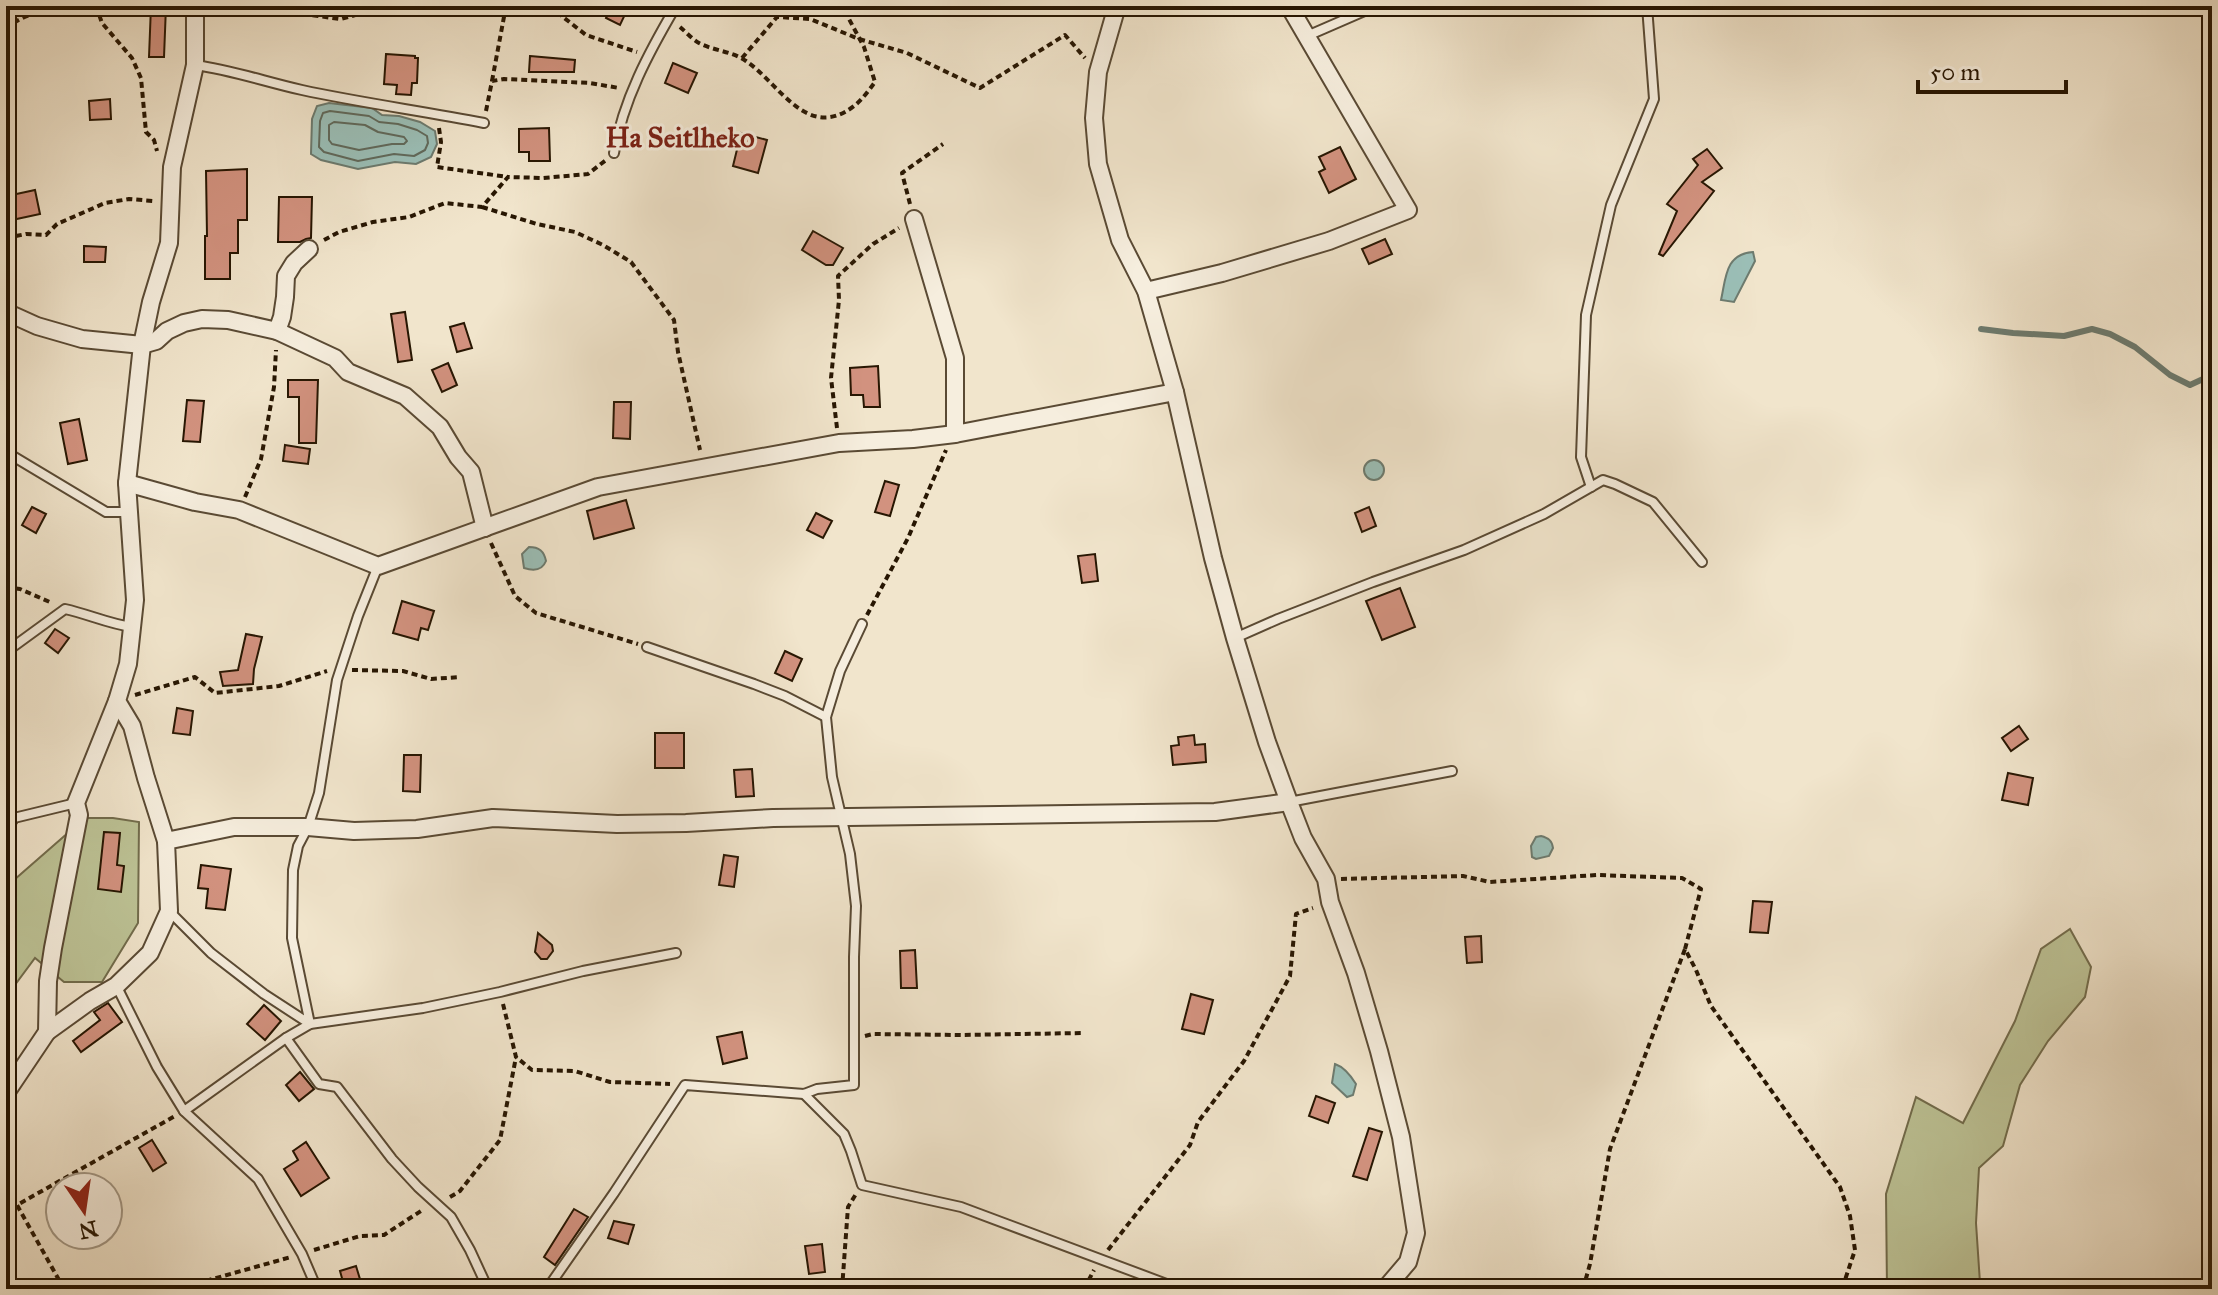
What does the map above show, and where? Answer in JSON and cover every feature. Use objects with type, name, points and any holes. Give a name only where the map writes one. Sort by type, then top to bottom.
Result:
[{"type":"street","points":[[1117,6],[1098,72],[1094,118],[1098,164],[1120,240],[1146,291],[1175,392],[1213,558],[1267,742],[1303,838],[1326,879],[1330,902],[1356,973],[1401,1137],[1416,1233],[1403,1282],[1385,1289]]},
{"type":"street","points":[[1146,291],[1222,273],[1329,241],[1408,210],[1289,6]]},
{"type":"street","points":[[47,1032],[48,981],[79,815],[76,803],[117,701],[128,664],[135,600],[127,483],[142,345],[169,243],[172,167],[195,65],[202,7]]},
{"type":"street","points":[[914,219],[955,358],[955,434]]},
{"type":"street","points":[[277,331],[282,317],[286,276],[309,249]]},
{"type":"street","points":[[6,312],[37,326],[82,339],[142,345],[156,341],[167,331],[184,323],[202,319],[228,320],[277,331],[335,358],[348,372],[405,396],[440,427],[471,472],[485,528]]},
{"type":"street","points":[[127,483],[195,502],[239,510],[378,566],[598,487],[839,443],[955,434],[1175,392]]},
{"type":"street","points":[[6,1093],[47,1032],[116,986],[150,953],[169,911],[166,841],[132,726],[117,701]]},
{"type":"street","points":[[166,841],[234,827],[308,827],[354,831],[417,829],[493,818],[617,824],[842,817],[1215,812],[1289,802]]},
{"type":"lane","points":[[614,153],[622,119],[647,56],[676,6]]},
{"type":"lane","points":[[1307,36],[1376,6]]},
{"type":"lane","points":[[1591,487],[1581,457],[1586,315],[1611,205],[1654,99],[1647,6]]},
{"type":"lane","points":[[195,65],[356,101],[484,123]]},
{"type":"lane","points":[[6,452],[106,512],[129,512]]},
{"type":"lane","points":[[1235,638],[1332,598],[1464,550],[1544,514],[1603,480],[1653,502],[1702,562]]},
{"type":"lane","points":[[310,1024],[292,938],[293,870],[298,846],[319,793],[337,680],[378,566]]},
{"type":"lane","points":[[6,652],[65,609],[115,625],[132,627]]},
{"type":"lane","points":[[547,1289],[685,1085],[804,1094],[817,1089],[854,1085],[856,906],[850,854],[832,777],[826,717],[840,671],[862,624]]},
{"type":"lane","points":[[647,647],[785,696],[826,717]]},
{"type":"lane","points":[[1289,802],[1452,771]]},
{"type":"lane","points":[[6,831],[10,817],[76,803]]},
{"type":"lane","points":[[169,911],[211,953],[264,994],[310,1024]]},
{"type":"lane","points":[[184,1111],[310,1024],[407,1011],[676,953]]},
{"type":"lane","points":[[116,986],[157,1067],[184,1111],[258,1179],[302,1254],[317,1289]]},
{"type":"lane","points":[[286,1038],[319,1084],[337,1087],[392,1159],[451,1217],[488,1289]]},
{"type":"lane","points":[[804,1094],[844,1134],[862,1185],[961,1207],[1180,1289]]},
{"type":"path","points":[[27,6],[28,15]]},
{"type":"path","points":[[6,29],[15,20],[28,15],[73,6]]},
{"type":"path","points":[[96,6],[102,23],[132,58],[141,78],[146,132],[154,140],[159,158],[172,167]]},
{"type":"path","points":[[308,13],[309,6]]},
{"type":"path","points":[[202,7],[308,13],[341,19],[373,6],[414,6]]},
{"type":"path","points":[[484,123],[506,6]]},
{"type":"path","points":[[549,6],[586,35],[647,56]]},
{"type":"path","points":[[670,17],[698,43],[742,58],[763,73],[807,115],[828,118],[854,106],[875,82],[859,39],[842,6]]},
{"type":"path","points":[[742,58],[777,17],[810,19],[859,39],[907,53],[980,88],[1065,35],[1098,72]]},
{"type":"path","points":[[492,81],[524,78],[634,90]]},
{"type":"path","points":[[437,114],[441,142],[437,167],[508,177],[543,178],[588,174],[614,153]]},
{"type":"path","points":[[839,443],[831,378],[839,300],[838,276],[873,244],[914,219],[902,173],[943,144]]},
{"type":"path","points":[[482,207],[508,177]]},
{"type":"path","points":[[6,238],[26,234],[46,235],[57,224],[105,203],[129,199],[171,206]]},
{"type":"path","points":[[309,249],[339,232],[373,222],[409,217],[445,203],[482,207],[575,232],[603,245],[631,262],[674,320],[703,468]]},
{"type":"path","points":[[239,510],[261,459],[274,387],[277,331]]},
{"type":"path","points":[[862,624],[908,538],[955,434]]},
{"type":"path","points":[[485,528],[515,596],[536,613],[647,647]]},
{"type":"path","points":[[6,587],[20,589],[65,609]]},
{"type":"path","points":[[117,701],[195,677],[215,693],[279,686],[325,671],[403,671],[431,679],[460,677]]},
{"type":"path","points":[[1326,879],[1463,876],[1490,882],[1597,875],[1682,878],[1701,889],[1685,949],[1610,1149],[1583,1289]]},
{"type":"path","points":[[1084,1289],[1100,1259],[1190,1145],[1198,1122],[1244,1061],[1290,976],[1296,914],[1330,902]]},
{"type":"path","points":[[1685,949],[1711,1006],[1840,1187],[1850,1216],[1855,1250],[1842,1289]]},
{"type":"path","points":[[177,1289],[360,1236],[384,1235],[460,1191],[500,1140],[516,1057],[500,992]]},
{"type":"path","points":[[856,1038],[873,1034],[1083,1033]]},
{"type":"path","points":[[516,1057],[532,1070],[575,1071],[610,1082],[685,1085]]},
{"type":"path","points":[[64,1289],[17,1205],[184,1111]]},
{"type":"path","points":[[842,1289],[848,1207],[862,1185]]},
{"type":"path","points":[[210,1289],[221,1278]]},
{"type":"green space","points":[[85,818],[139,822],[138,923],[102,982],[64,982],[35,958],[6,997],[6,887]]},
{"type":"green space","points":[[2070,929],[2091,967],[2085,997],[2048,1041],[2020,1085],[2003,1146],[1979,1168],[1976,1223],[1980,1283],[1977,1289],[1887,1289],[1886,1194],[1916,1097],[1963,1123],[2015,1021],[2041,949]]},
{"type":"water","points":[[329,103],[372,108],[382,115],[420,122],[435,131],[437,144],[431,157],[416,164],[395,162],[358,169],[321,160],[311,154],[312,119],[317,106]]},
{"type":"water","points":[[1753,252],[1755,261],[1734,302],[1721,300],[1732,262]]},
{"type":"water","points":[[1374,460],[1381,463],[1384,470],[1381,477],[1374,480],[1367,477],[1364,470],[1367,463]]},
{"type":"water","points":[[529,547],[538,549],[544,555],[546,561],[540,568],[524,568],[522,554]]},
{"type":"water","points":[[1536,837],[1550,840],[1553,848],[1549,856],[1536,859],[1532,857],[1531,846]]},
{"type":"water","points":[[1335,1064],[1347,1072],[1356,1084],[1353,1095],[1347,1097],[1332,1083]]},
{"type":"building","points":[[151,6],[166,6],[164,57],[149,57]]},
{"type":"building","points":[[611,6],[629,6],[620,25],[606,18]]},
{"type":"building","points":[[386,54],[418,58],[417,83],[412,83],[411,95],[396,94],[397,85],[384,84]]},
{"type":"building","points":[[530,56],[575,60],[574,72],[529,72]]},
{"type":"building","points":[[673,63],[697,73],[688,93],[665,83]]},
{"type":"building","points":[[110,99],[111,119],[90,120],[89,101]]},
{"type":"building","points":[[549,128],[550,161],[529,161],[529,152],[519,152],[519,129]]},
{"type":"building","points":[[741,133],[767,140],[758,173],[733,166]]},
{"type":"building","points":[[1340,147],[1356,179],[1329,193],[1319,172],[1325,169],[1319,157]]},
{"type":"building","points":[[1707,149],[1722,168],[1702,182],[1714,191],[1663,256],[1659,254],[1677,211],[1667,204],[1698,165],[1693,159]]},
{"type":"building","points":[[247,169],[247,220],[238,220],[238,253],[230,253],[230,279],[205,279],[206,171]]},
{"type":"building","points":[[35,190],[40,214],[12,220],[7,196]]},
{"type":"building","points":[[279,197],[312,197],[311,238],[300,242],[278,242]]},
{"type":"building","points":[[813,231],[843,248],[833,265],[826,265],[802,250]]},
{"type":"building","points":[[1385,239],[1392,254],[1369,264],[1362,249]]},
{"type":"building","points":[[84,246],[106,247],[105,262],[84,262]]},
{"type":"building","points":[[405,312],[412,360],[398,362],[391,314]]},
{"type":"building","points":[[464,323],[472,348],[457,352],[450,327]]},
{"type":"building","points":[[448,363],[457,385],[442,392],[432,370]]},
{"type":"building","points":[[878,366],[880,407],[864,407],[863,395],[851,395],[850,368]]},
{"type":"building","points":[[288,380],[318,380],[316,443],[299,443],[299,397],[288,397]]},
{"type":"building","points":[[187,400],[204,401],[200,442],[183,441]]},
{"type":"building","points":[[614,402],[631,402],[630,439],[613,438]]},
{"type":"building","points":[[79,419],[87,460],[68,464],[60,423]]},
{"type":"building","points":[[285,445],[310,449],[308,464],[283,461]]},
{"type":"building","points":[[885,481],[899,485],[890,516],[875,512]]},
{"type":"building","points":[[626,500],[634,528],[594,539],[587,511]]},
{"type":"building","points":[[32,507],[46,514],[36,533],[22,525]]},
{"type":"building","points":[[1369,507],[1376,526],[1362,532],[1355,513]]},
{"type":"building","points":[[816,513],[832,521],[823,538],[807,530]]},
{"type":"building","points":[[1095,554],[1098,581],[1082,583],[1078,556]]},
{"type":"building","points":[[1400,588],[1415,627],[1382,640],[1366,601]]},
{"type":"building","points":[[402,601],[434,611],[428,630],[421,628],[418,640],[393,633]]},
{"type":"building","points":[[55,629],[69,638],[58,653],[45,643]]},
{"type":"building","points":[[246,634],[262,637],[253,684],[223,686],[220,672],[238,670]]},
{"type":"building","points":[[785,651],[802,659],[792,681],[775,673]]},
{"type":"building","points":[[177,708],[193,711],[190,735],[173,733]]},
{"type":"building","points":[[2019,726],[2028,739],[2011,751],[2002,738]]},
{"type":"building","points":[[655,733],[684,733],[684,768],[655,768]]},
{"type":"building","points":[[1194,735],[1195,745],[1205,744],[1206,762],[1173,765],[1171,746],[1179,745],[1178,737]]},
{"type":"building","points":[[404,755],[421,755],[420,792],[403,791]]},
{"type":"building","points":[[752,769],[754,796],[736,797],[734,770]]},
{"type":"building","points":[[2008,773],[2033,778],[2028,805],[2002,800]]},
{"type":"building","points":[[104,832],[120,833],[117,865],[124,866],[121,892],[98,889]]},
{"type":"building","points":[[724,855],[738,857],[734,887],[719,885]]},
{"type":"building","points":[[201,865],[231,869],[225,910],[206,908],[208,889],[198,888]]},
{"type":"building","points":[[1753,901],[1772,902],[1768,933],[1750,932]]},
{"type":"building","points":[[538,933],[552,945],[553,951],[547,959],[541,959],[535,952]]},
{"type":"building","points":[[1481,936],[1482,962],[1467,963],[1465,937]]},
{"type":"building","points":[[915,950],[917,988],[901,988],[900,951]]},
{"type":"building","points":[[1191,994],[1213,1000],[1204,1034],[1182,1029]]},
{"type":"building","points":[[108,1003],[122,1022],[81,1052],[73,1041],[100,1020],[94,1012]]},
{"type":"building","points":[[264,1005],[281,1021],[265,1040],[247,1024]]},
{"type":"building","points":[[742,1032],[747,1058],[723,1064],[717,1037]]},
{"type":"building","points":[[300,1072],[314,1089],[299,1101],[286,1085]]},
{"type":"building","points":[[1316,1096],[1335,1103],[1328,1123],[1309,1116]]},
{"type":"building","points":[[1369,1128],[1382,1132],[1367,1180],[1353,1176]]},
{"type":"building","points":[[152,1140],[166,1163],[153,1171],[139,1148]]},
{"type":"building","points":[[306,1142],[329,1178],[301,1196],[284,1169],[298,1160],[293,1151]]},
{"type":"building","points":[[574,1209],[588,1217],[555,1265],[544,1257]]},
{"type":"building","points":[[614,1221],[634,1225],[628,1244],[608,1238]]},
{"type":"building","points":[[822,1244],[825,1272],[809,1274],[805,1246]]},
{"type":"building","points":[[356,1266],[363,1289],[345,1289],[340,1271]]},
{"type":"waterway","points":[[1981,329],[2064,336],[2092,329],[2135,347],[2170,375],[2190,385],[2212,379]]},
{"type":"district","name":"Ha Seitlheko","points":[[680,137]]}]
